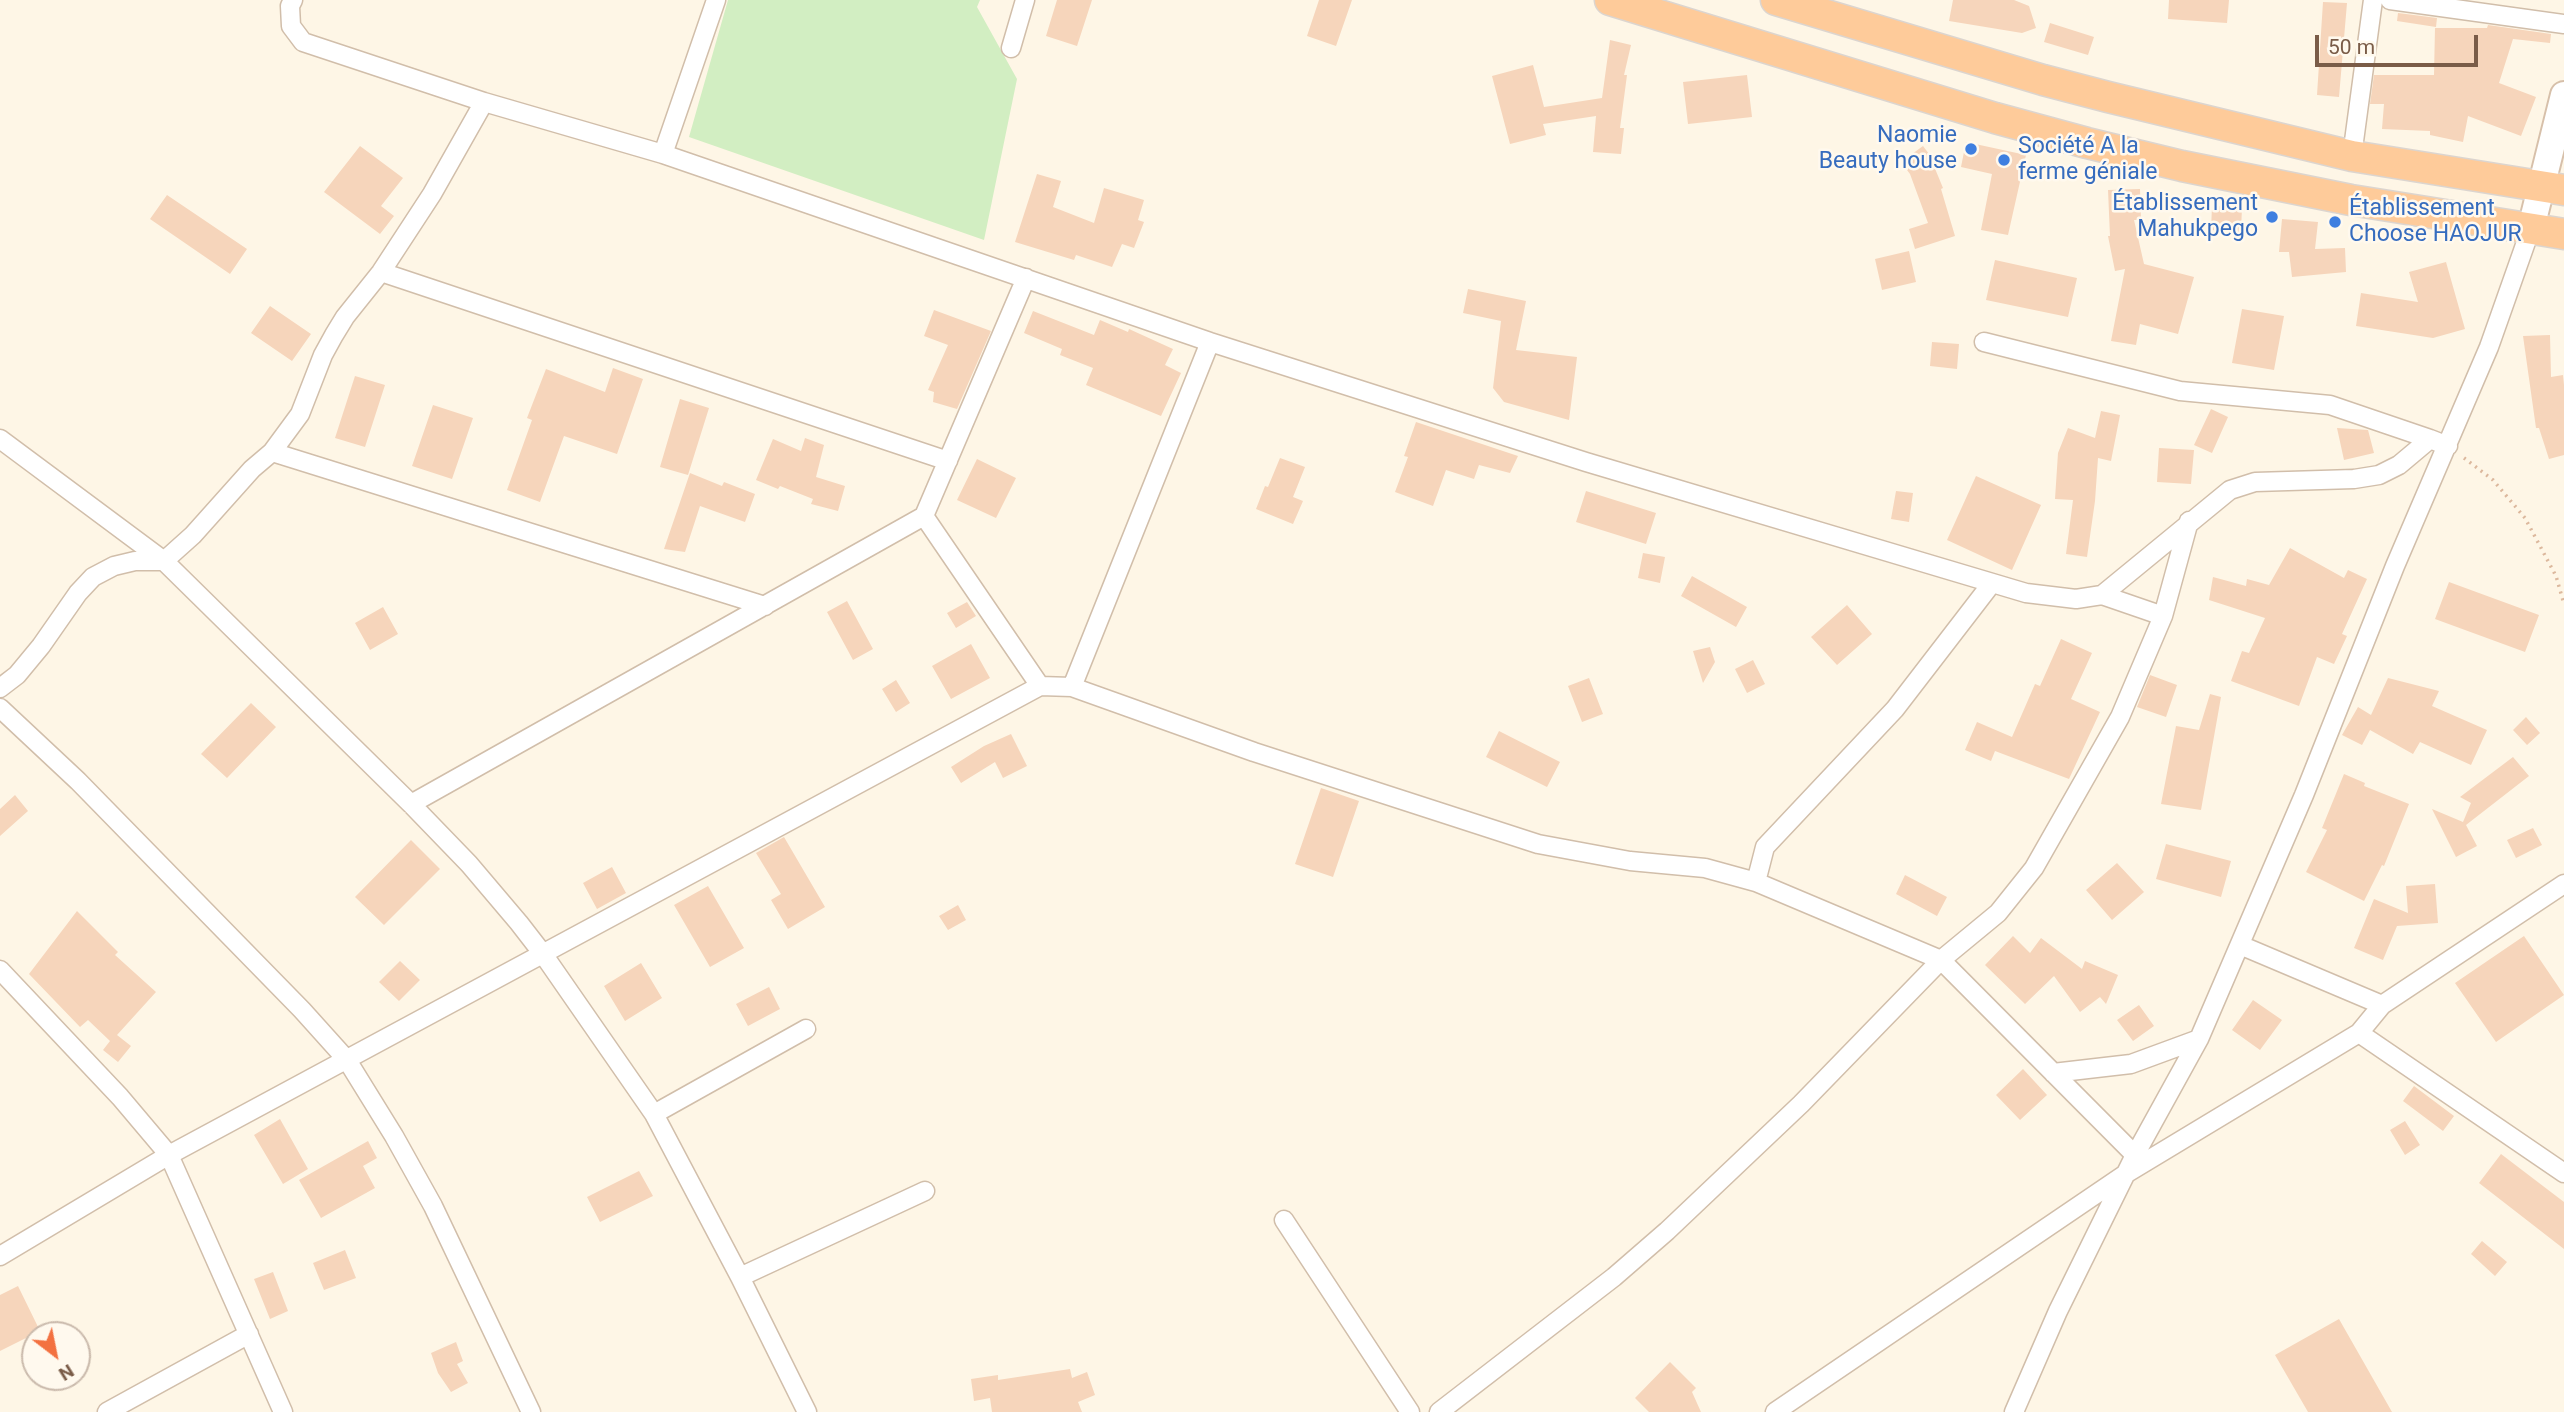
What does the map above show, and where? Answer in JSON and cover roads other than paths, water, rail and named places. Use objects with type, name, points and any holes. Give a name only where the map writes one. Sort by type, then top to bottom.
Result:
[{"type":"highway","points":[[1610,0],[1995,118],[2087,143],[2182,166],[2351,200],[2564,234]]},
{"type":"highway","points":[[1776,0],[2043,80],[2352,156],[2553,189]]},
{"type":"main road","points":[[2531,228],[2553,189],[2564,95]]},
{"type":"street","points":[[293,0],[290,6],[291,26],[303,42],[484,102],[663,154],[1210,342],[1586,462],[2026,593],[2076,599],[2102,595],[2163,616]]},
{"type":"street","points":[[663,154],[716,0]]},
{"type":"street","points":[[1011,48],[1025,0]]},
{"type":"street","points":[[2352,156],[2373,0]]},
{"type":"street","points":[[2390,0],[2564,24]]},
{"type":"street","points":[[0,688],[17,675],[93,577],[114,566],[135,561],[164,561],[193,535],[252,469],[272,452],[300,414],[323,355],[334,335],[381,272],[432,194],[484,102]]},
{"type":"street","points":[[2014,1412],[2058,1311],[2135,1155],[2199,1039],[2304,795],[2395,566],[2489,347],[2531,228]]},
{"type":"street","points":[[381,272],[948,461]]},
{"type":"street","points":[[411,804],[924,516],[1026,278]]},
{"type":"street","points":[[1072,687],[1210,342]]},
{"type":"street","points":[[1984,342],[2180,391],[2330,405],[2448,446]]},
{"type":"street","points":[[0,439],[164,561],[469,864],[543,954],[654,1114],[807,1412]]},
{"type":"street","points":[[2102,595],[2230,490],[2255,482],[2354,479],[2379,475],[2399,465],[2430,439]]},
{"type":"street","points":[[272,452],[765,606]]},
{"type":"street","points":[[924,516],[1040,686]]},
{"type":"street","points":[[1439,1412],[1614,1277],[1667,1231],[1801,1104],[1941,960],[1998,913],[2034,868],[2120,717],[2163,616],[2189,522]]},
{"type":"street","points":[[1756,882],[1765,847],[1895,709],[1992,583]]},
{"type":"street","points":[[0,1256],[169,1155],[1040,686],[1072,687],[1254,752],[1538,844],[1630,862],[1705,868],[1756,882],[1941,960],[2135,1155]]},
{"type":"street","points":[[0,708],[78,781],[302,1010],[346,1060],[394,1136],[433,1206],[531,1412]]},
{"type":"street","points":[[1775,1412],[2127,1172],[2359,1033],[2382,1005],[2564,884]]},
{"type":"street","points":[[2240,944],[2382,1005]]},
{"type":"street","points":[[0,970],[120,1097],[169,1155],[283,1412]]},
{"type":"street","points":[[654,1114],[806,1029]]},
{"type":"street","points":[[2359,1033],[2564,1174]]},
{"type":"street","points":[[2053,1073],[2131,1064],[2199,1039]]},
{"type":"street","points":[[740,1277],[925,1191]]},
{"type":"street","points":[[1284,1220],[1410,1412]]},
{"type":"street","points":[[107,1412],[248,1334]]},
{"type":"place","name":"Naomie Beauty house","points":[[1971,149]]},
{"type":"place","name":"Société A la ferme géniale","points":[[2004,160]]},
{"type":"place","name":"Établissement Mahukpego","points":[[2272,217]]},
{"type":"place","name":"Établissement Choose HAOJUR","points":[[2335,222]]}]
